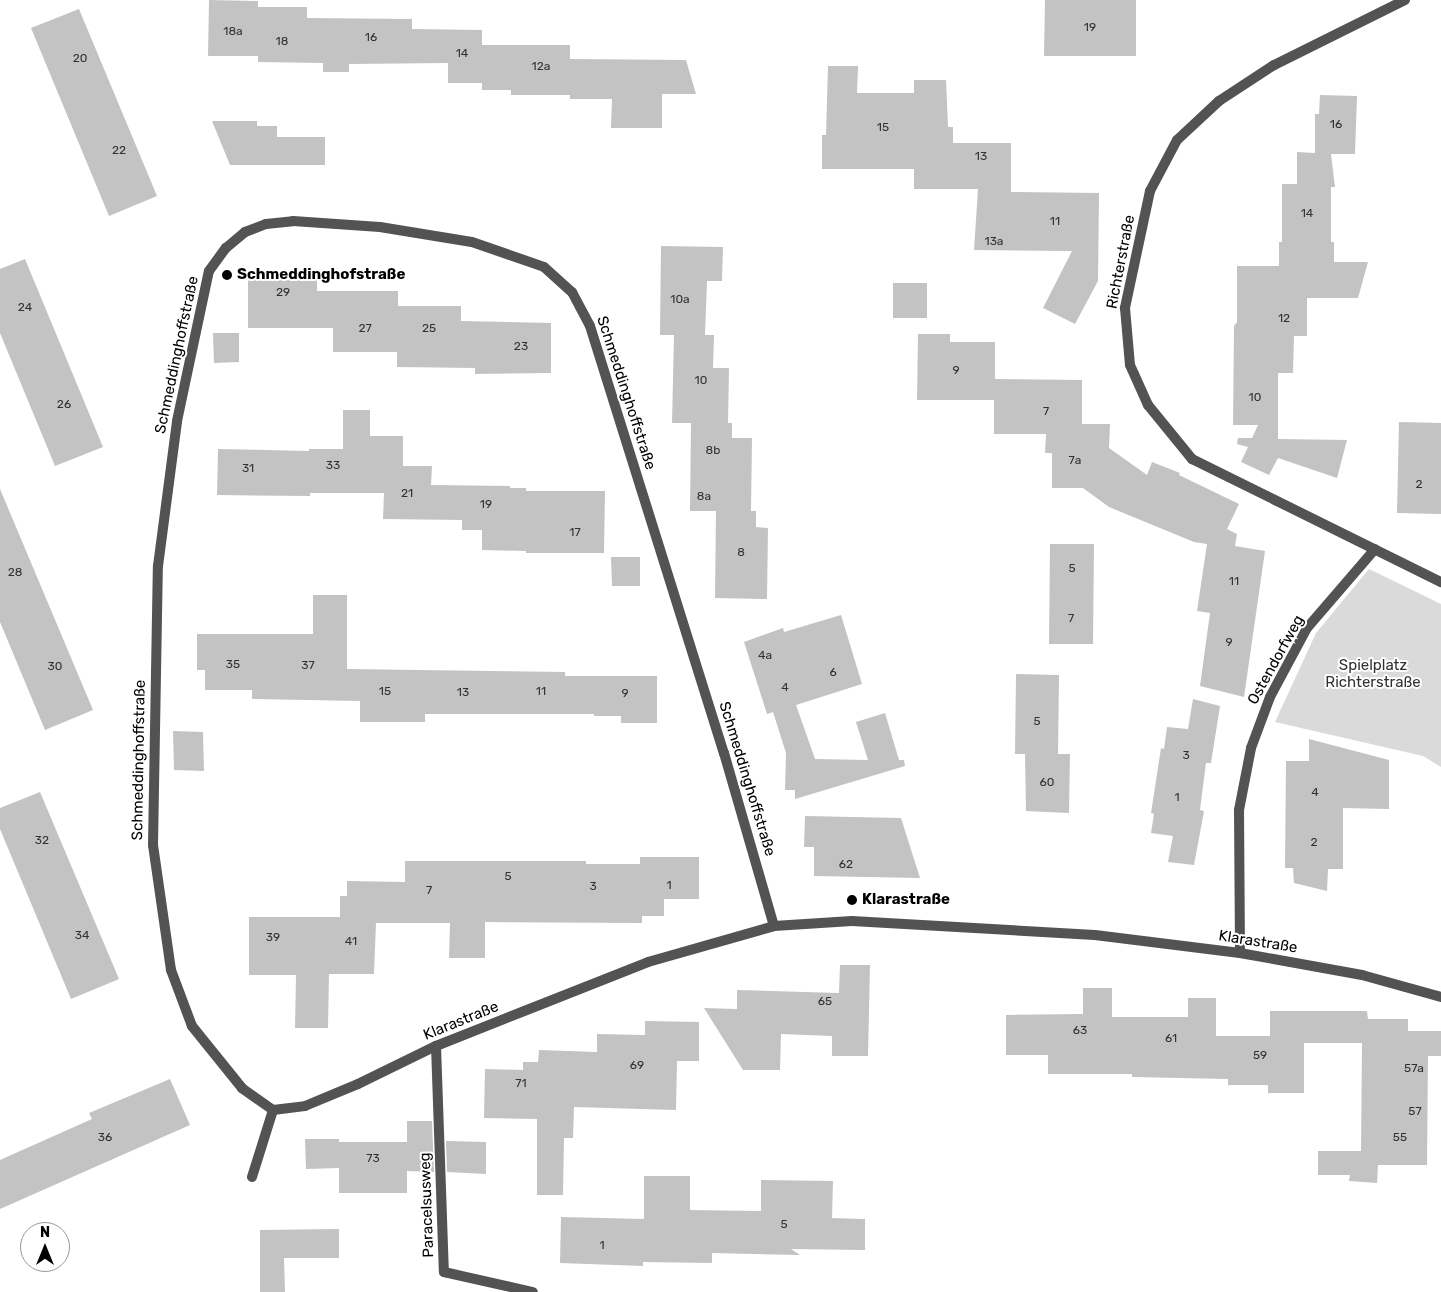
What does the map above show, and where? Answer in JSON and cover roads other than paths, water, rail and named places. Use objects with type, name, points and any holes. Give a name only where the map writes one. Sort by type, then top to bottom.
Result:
[{"type":"street","name":"Richterstraße","points":[[1405,0],[1274,65],[1219,101],[1177,140],[1150,191],[1125,308],[1130,365],[1148,405],[1192,458],[1441,582]]},
{"type":"street","name":"Schmeddinghoffstraße","points":[[273,1110],[242,1088],[192,1026],[171,970],[153,845],[158,566],[177,421],[209,271],[226,248],[245,232],[266,224],[293,221],[380,227],[472,242],[544,267],[572,292],[590,326],[724,753],[774,926]]},
{"type":"street","name":"Ostendorfweg","points":[[1240,953],[1239,810],[1251,748],[1270,697],[1307,628],[1375,549]]},
{"type":"street","name":"Klarastraße","points":[[273,1110],[305,1106],[358,1084],[436,1046],[648,962],[774,926],[852,921],[966,926],[1096,935],[1240,953],[1362,975],[1441,997]]},
{"type":"street","name":"Paracelsusweg","points":[[436,1046],[444,1272],[533,1292]]},
{"type":"street","points":[[252,1177],[273,1110]]},
{"type":"place","name":"Schmeddinghofstraße","points":[[227,275]]},
{"type":"place","name":"Klarastraße","points":[[852,900]]},
{"type":"park label","name":"Spielplatz Richterstraße","points":[[1373,674]]}]
